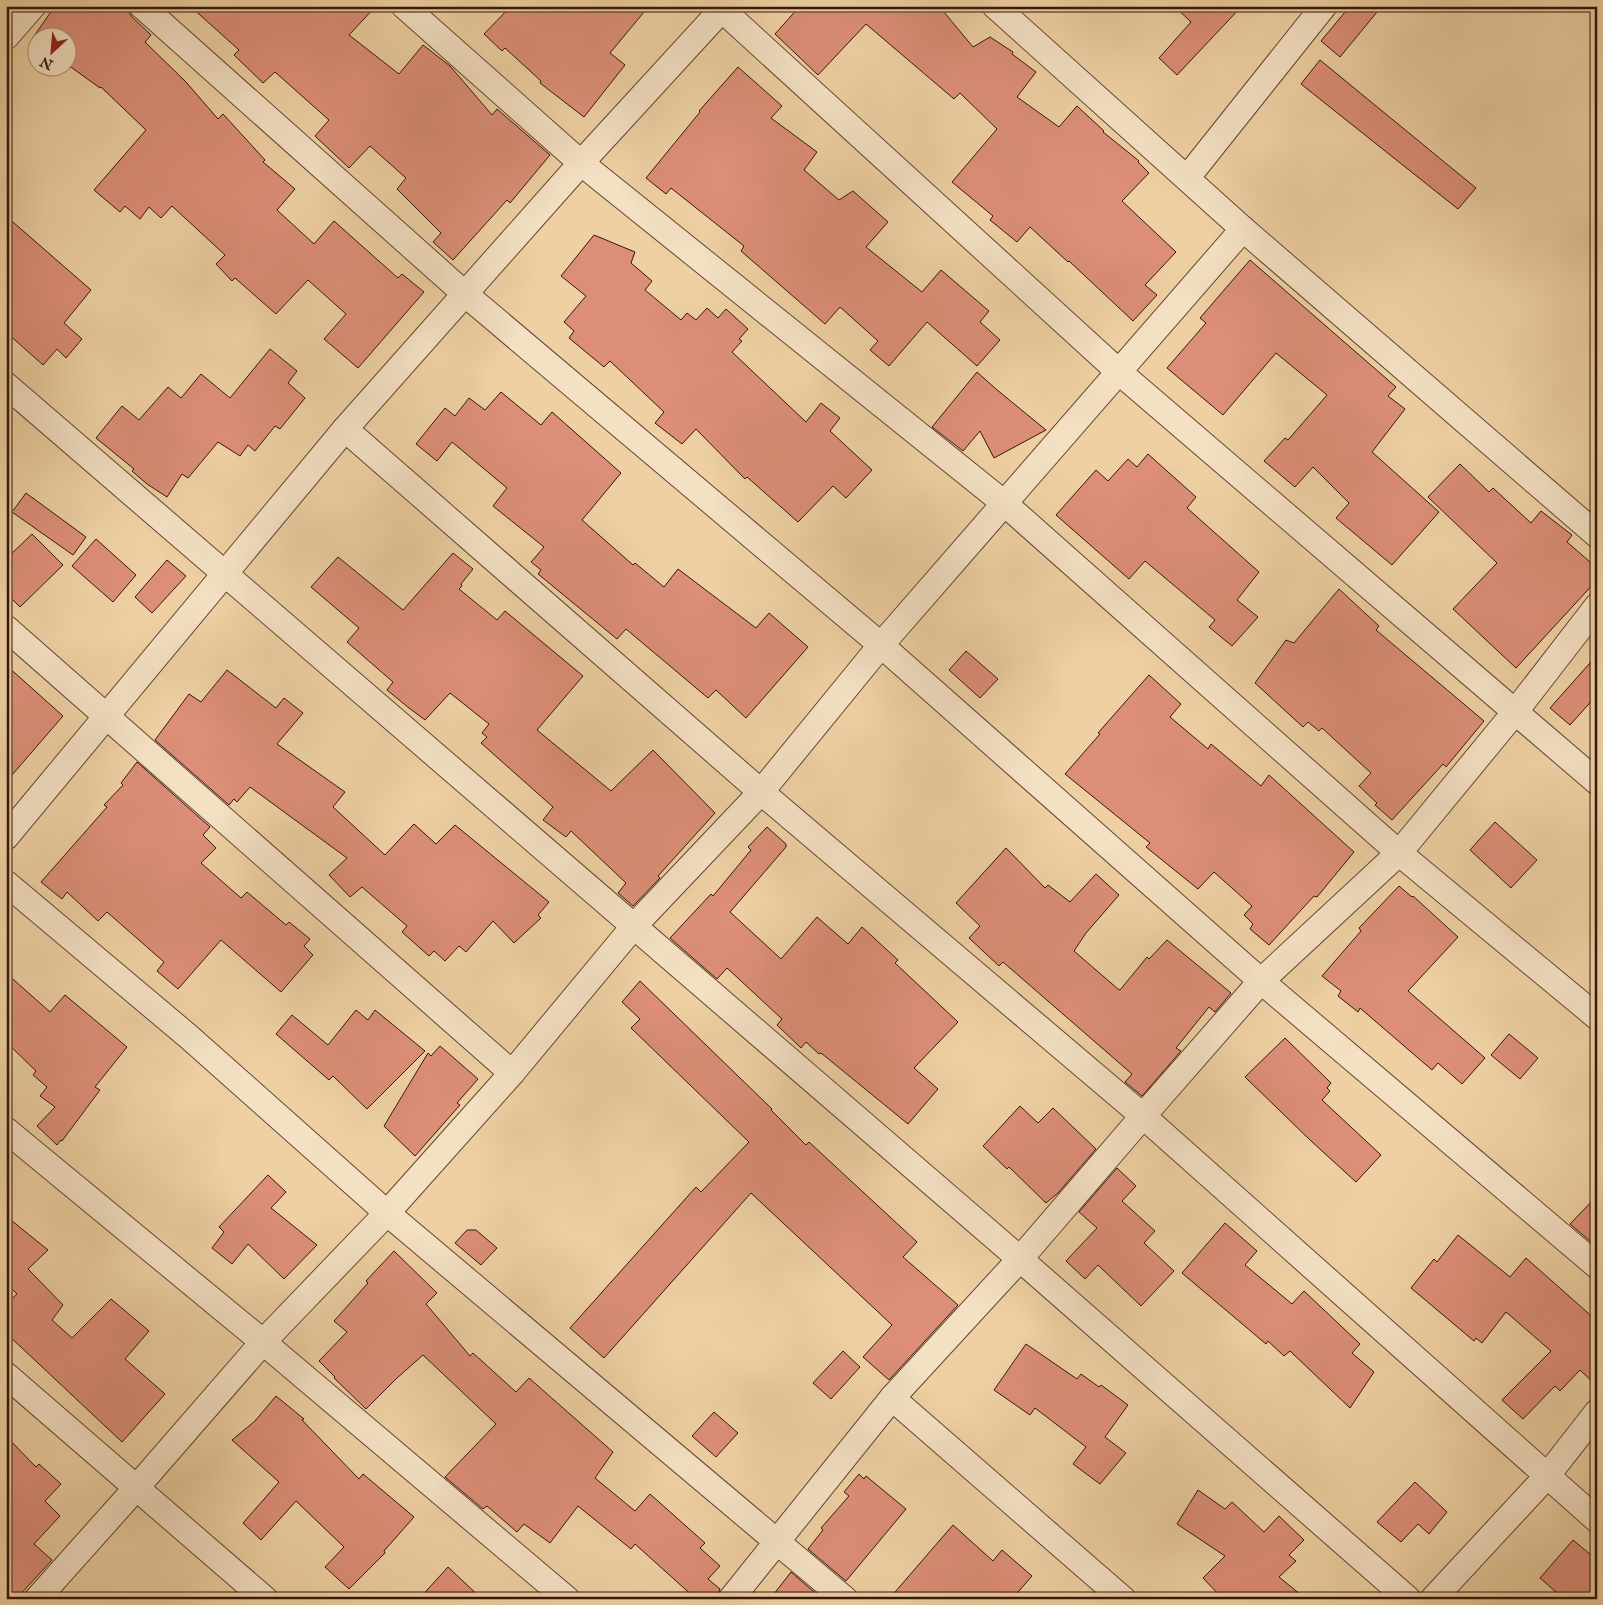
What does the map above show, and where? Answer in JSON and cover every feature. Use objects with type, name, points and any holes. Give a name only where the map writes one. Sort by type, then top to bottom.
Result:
[{"type":"street","points":[[6,37],[33,6]]},
{"type":"street","points":[[142,6],[465,294],[881,645],[1261,982],[1597,1266]]},
{"type":"street","points":[[404,6],[581,163],[1004,503],[1399,854],[1597,1017]]},
{"type":"street","points":[[995,6],[1243,229],[1597,535]]},
{"type":"street","points":[[6,837],[345,429],[721,7],[1119,372],[1597,782]]},
{"type":"street","points":[[1187,178],[1315,9]]},
{"type":"street","points":[[37,1599],[263,1342],[387,1212],[512,1073],[634,926],[761,792],[881,645],[1243,229]]},
{"type":"street","points":[[6,385],[226,572],[1020,1259],[1408,1599]]},
{"type":"street","points":[[345,429],[761,792],[1143,1116],[1597,1520]]},
{"type":"street","points":[[731,1599],[892,1398],[1020,1259],[1261,982],[1399,854],[1515,712],[1597,606]]},
{"type":"street","points":[[6,628],[512,1073]]},
{"type":"street","points":[[6,883],[189,1037],[387,1212],[845,1599]]},
{"type":"street","points":[[6,1130],[263,1342],[567,1599]]},
{"type":"street","points":[[6,1375],[265,1599]]},
{"type":"street","points":[[892,1398],[1123,1599]]},
{"type":"street","points":[[1433,1599],[1547,1476],[1597,1412]]},
{"type":"building","points":[[55,6],[125,6],[132,17],[151,35],[145,42],[186,82],[218,119],[223,114],[265,160],[263,162],[295,189],[277,210],[314,244],[334,221],[398,278],[402,274],[424,292],[358,368],[324,339],[346,314],[308,280],[276,314],[235,278],[232,281],[216,264],[225,255],[172,206],[161,218],[149,207],[140,219],[125,206],[120,212],[94,190],[146,130],[101,87],[78,72],[78,28],[40,28]]},
{"type":"building","points":[[190,6],[376,6],[349,35],[399,74],[423,45],[450,66],[492,115],[497,109],[550,155],[510,203],[507,200],[453,260],[433,242],[441,233],[397,189],[406,178],[370,146],[349,168],[315,136],[329,120],[275,72],[263,83],[234,55],[239,50]]},
{"type":"building","points":[[511,6],[649,6],[610,53],[625,65],[584,117],[540,83],[541,81],[505,48],[502,51],[484,34]]},
{"type":"building","points":[[800,6],[939,6],[973,47],[990,37],[1013,52],[1012,54],[1036,72],[1017,97],[1059,127],[1077,106],[1103,132],[1139,161],[1149,173],[1122,201],[1176,252],[1145,285],[1157,295],[1133,321],[1030,227],[1017,242],[990,220],[993,216],[952,182],[997,129],[960,93],[954,99],[866,24],[818,75],[775,34]]},
{"type":"building","points":[[1174,6],[1242,6],[1177,75],[1159,58],[1191,22]]},
{"type":"building","points":[[1350,6],[1382,6],[1340,57],[1321,41]]},
{"type":"building","points":[[1320,60],[1476,188],[1458,209],[1301,84]]},
{"type":"building","points":[[738,67],[782,106],[771,118],[817,152],[804,170],[839,200],[853,191],[888,222],[866,247],[922,292],[941,270],[989,311],[980,322],[1000,340],[977,366],[927,322],[889,366],[870,350],[878,341],[840,307],[825,324],[741,251],[744,246],[671,188],[666,194],[646,178],[699,111]]},
{"type":"building","points":[[6,216],[91,290],[64,323],[82,339],[66,358],[57,349],[43,365],[6,332]]},
{"type":"building","points":[[594,235],[635,252],[631,263],[652,281],[645,290],[681,320],[687,313],[696,320],[707,308],[718,318],[726,309],[748,329],[739,339],[742,341],[732,352],[806,422],[821,403],[840,418],[830,431],[872,470],[846,498],[833,486],[798,522],[747,477],[745,479],[696,429],[682,444],[655,423],[664,412],[610,361],[604,367],[569,338],[574,331],[564,322],[586,296],[561,276]]},
{"type":"building","points":[[1250,260],[1396,387],[1388,396],[1405,409],[1372,452],[1439,512],[1392,565],[1336,518],[1349,503],[1313,467],[1295,487],[1264,461],[1285,438],[1288,440],[1327,395],[1276,353],[1223,415],[1167,368],[1206,323],[1200,318]]},
{"type":"building","points":[[270,349],[297,371],[288,383],[305,398],[280,429],[275,426],[255,451],[248,445],[240,456],[218,442],[188,478],[182,474],[167,497],[147,484],[132,471],[134,469],[96,438],[122,406],[139,420],[168,387],[181,398],[201,374],[230,398]]},
{"type":"building","points":[[977,372],[1046,430],[994,458],[980,431],[963,451],[932,427]]},
{"type":"building","points":[[501,392],[541,425],[552,412],[621,473],[582,520],[633,565],[635,563],[664,587],[678,569],[756,628],[769,613],[808,647],[746,718],[716,690],[708,698],[626,629],[617,639],[538,574],[541,570],[531,562],[544,547],[493,506],[507,488],[452,442],[437,461],[416,444],[445,408],[455,416],[469,398],[485,410]]},
{"type":"building","points":[[1148,454],[1196,497],[1187,508],[1259,572],[1237,600],[1258,617],[1232,646],[1209,627],[1215,620],[1145,561],[1129,579],[1056,515],[1096,470],[1108,481],[1128,459],[1137,467]]},
{"type":"building","points":[[1460,464],[1489,492],[1493,488],[1531,523],[1541,511],[1572,535],[1567,542],[1597,568],[1597,580],[1516,668],[1453,609],[1497,563],[1428,497]]},
{"type":"building","points":[[26,493],[86,537],[73,555],[12,512]]},
{"type":"building","points":[[32,534],[63,565],[20,607],[6,593],[6,559]]},
{"type":"building","points":[[96,539],[136,575],[113,602],[72,566]]},
{"type":"building","points":[[453,553],[473,569],[459,589],[497,620],[505,611],[583,676],[537,730],[611,791],[653,750],[715,813],[658,876],[660,878],[633,906],[618,893],[626,883],[571,831],[566,837],[543,820],[553,807],[481,743],[487,737],[482,733],[489,724],[450,693],[425,720],[409,708],[387,690],[393,682],[347,642],[359,628],[311,587],[338,557],[403,610]]},
{"type":"building","points":[[167,560],[186,576],[152,613],[135,597]]},
{"type":"building","points":[[1339,589],[1379,626],[1376,630],[1484,721],[1446,767],[1443,764],[1392,820],[1375,805],[1377,803],[1359,786],[1371,773],[1322,728],[1319,731],[1308,722],[1303,727],[1255,683],[1286,640],[1294,643]]},
{"type":"building","points":[[966,651],[998,679],[980,698],[949,670]]},
{"type":"building","points":[[1597,655],[1597,695],[1570,725],[1550,708]]},
{"type":"building","points":[[6,665],[63,716],[6,782]]},
{"type":"building","points":[[227,670],[276,708],[284,698],[303,713],[277,744],[345,792],[333,807],[385,855],[414,824],[436,844],[455,825],[549,902],[538,915],[541,918],[514,943],[493,921],[466,952],[459,946],[445,961],[434,951],[429,956],[402,932],[407,926],[362,887],[350,897],[329,875],[347,858],[250,787],[237,802],[234,799],[229,805],[155,740],[189,694],[201,702]]},
{"type":"building","points":[[1149,675],[1181,704],[1170,717],[1208,749],[1211,744],[1261,786],[1269,775],[1354,852],[1317,897],[1314,896],[1269,945],[1250,929],[1253,924],[1244,915],[1252,906],[1214,872],[1198,889],[1146,847],[1150,843],[1065,774]]},
{"type":"building","points":[[137,762],[210,827],[203,835],[216,848],[201,863],[241,898],[247,892],[286,925],[289,922],[310,939],[304,946],[313,955],[281,992],[221,940],[178,989],[157,971],[164,962],[107,912],[98,921],[67,892],[62,899],[41,882],[107,807],[104,805],[123,785],[121,783]]},
{"type":"building","points":[[1495,822],[1537,860],[1511,888],[1470,850]]},
{"type":"building","points":[[767,827],[786,844],[786,847],[730,912],[781,959],[817,917],[848,944],[862,927],[898,960],[895,963],[958,1022],[914,1068],[938,1089],[908,1124],[806,1042],[801,1048],[777,1025],[782,1019],[727,968],[717,979],[670,938],[711,894],[713,896],[751,850],[748,847]]},
{"type":"building","points":[[1006,848],[1045,888],[1048,885],[1070,902],[1096,874],[1119,895],[1086,933],[1074,951],[1118,989],[1120,990],[1147,957],[1149,959],[1167,940],[1231,993],[1215,1012],[1209,1007],[1176,1048],[1181,1051],[1142,1096],[1125,1082],[1132,1074],[1003,962],[999,966],[969,938],[980,926],[956,903]]},
{"type":"building","points":[[1399,886],[1413,896],[1458,937],[1408,991],[1485,1058],[1462,1084],[1438,1063],[1432,1070],[1360,1008],[1358,1012],[1338,996],[1341,991],[1322,976],[1361,931],[1359,928]]},
{"type":"building","points":[[6,973],[50,1012],[65,995],[127,1047],[95,1087],[100,1090],[57,1145],[37,1126],[55,1107],[40,1096],[47,1087],[33,1075],[36,1071],[6,1042]]},
{"type":"building","points":[[640,981],[772,1109],[806,1145],[809,1142],[917,1242],[903,1257],[958,1305],[889,1380],[863,1357],[892,1325],[751,1193],[604,1358],[570,1328],[696,1187],[701,1192],[749,1142],[631,1028],[640,1019],[622,1002]]},
{"type":"building","points":[[356,1010],[368,1020],[375,1010],[425,1051],[367,1109],[333,1076],[329,1080],[276,1034],[292,1015],[328,1045]]},
{"type":"building","points":[[1509,1034],[1538,1058],[1520,1079],[1491,1055]]},
{"type":"building","points":[[1285,1038],[1331,1083],[1327,1088],[1330,1091],[1322,1100],[1381,1155],[1356,1182],[1245,1077]]},
{"type":"building","points":[[440,1046],[478,1079],[457,1103],[460,1105],[415,1156],[384,1126],[428,1053],[431,1056]]},
{"type":"building","points":[[1020,1106],[1038,1123],[1053,1108],[1096,1149],[1058,1193],[1046,1203],[1009,1167],[1007,1169],[983,1146]]},
{"type":"building","points":[[1117,1168],[1136,1186],[1122,1201],[1155,1231],[1144,1243],[1174,1271],[1141,1306],[1098,1265],[1085,1279],[1066,1261],[1097,1228],[1079,1212]]},
{"type":"building","points":[[268,1175],[286,1192],[271,1208],[317,1245],[284,1279],[248,1244],[232,1264],[212,1248],[224,1232],[219,1227]]},
{"type":"building","points":[[1597,1196],[1597,1247],[1570,1224]]},
{"type":"building","points":[[6,1216],[48,1250],[28,1269],[63,1305],[52,1320],[72,1338],[111,1299],[149,1331],[125,1359],[165,1394],[122,1442],[6,1333],[6,1304],[17,1294],[10,1287],[6,1290]]},
{"type":"building","points":[[1225,1223],[1257,1251],[1245,1265],[1292,1304],[1304,1291],[1360,1344],[1352,1353],[1374,1372],[1350,1408],[1290,1351],[1284,1356],[1268,1341],[1266,1344],[1182,1273]]},
{"type":"building","points":[[467,1230],[476,1230],[497,1248],[481,1265],[455,1243]]},
{"type":"building","points":[[1458,1235],[1510,1277],[1526,1258],[1597,1321],[1597,1386],[1580,1370],[1560,1391],[1555,1386],[1523,1419],[1502,1400],[1551,1351],[1506,1312],[1482,1343],[1476,1338],[1474,1341],[1411,1288],[1434,1259],[1437,1262]]},
{"type":"building","points":[[394,1251],[437,1293],[426,1304],[470,1356],[473,1353],[516,1392],[529,1378],[613,1452],[595,1478],[635,1511],[650,1494],[705,1543],[700,1548],[720,1566],[708,1579],[720,1589],[717,1599],[696,1599],[635,1544],[631,1549],[578,1506],[550,1543],[524,1524],[517,1532],[487,1506],[483,1509],[445,1477],[496,1424],[423,1355],[366,1409],[334,1378],[319,1361],[347,1332],[334,1321],[368,1283],[366,1281]]},
{"type":"building","points":[[1026,1344],[1077,1379],[1081,1374],[1099,1387],[1101,1385],[1128,1405],[1105,1437],[1126,1453],[1100,1484],[1073,1464],[1086,1447],[1035,1408],[1030,1415],[994,1390]]},
{"type":"building","points":[[843,1351],[860,1367],[831,1399],[813,1383]]},
{"type":"building","points":[[276,1396],[304,1419],[302,1420],[359,1479],[363,1474],[414,1517],[384,1551],[385,1553],[349,1589],[325,1567],[344,1547],[296,1501],[261,1540],[243,1523],[279,1482],[232,1440],[255,1421]]},
{"type":"building","points":[[714,1412],[738,1433],[716,1457],[692,1436]]},
{"type":"building","points":[[6,1436],[36,1467],[39,1464],[61,1484],[45,1501],[60,1516],[34,1544],[52,1560],[16,1599],[6,1599]]},
{"type":"building","points":[[859,1474],[864,1479],[866,1476],[906,1509],[846,1581],[808,1549],[823,1530],[821,1528],[849,1496],[844,1492]]},
{"type":"building","points":[[1415,1482],[1447,1512],[1429,1534],[1418,1524],[1401,1542],[1377,1522]]},
{"type":"building","points":[[1198,1490],[1225,1509],[1232,1502],[1264,1532],[1279,1516],[1304,1540],[1289,1555],[1296,1561],[1279,1577],[1306,1599],[1223,1599],[1203,1578],[1225,1556],[1177,1524]]},
{"type":"building","points":[[953,1525],[993,1561],[1002,1550],[1032,1576],[1012,1599],[889,1599]]},
{"type":"building","points":[[1573,1540],[1597,1560],[1597,1599],[1564,1599],[1540,1578]]},
{"type":"building","points":[[448,1567],[482,1599],[419,1599]]},
{"type":"building","points":[[791,1572],[822,1599],[770,1599]]}]
